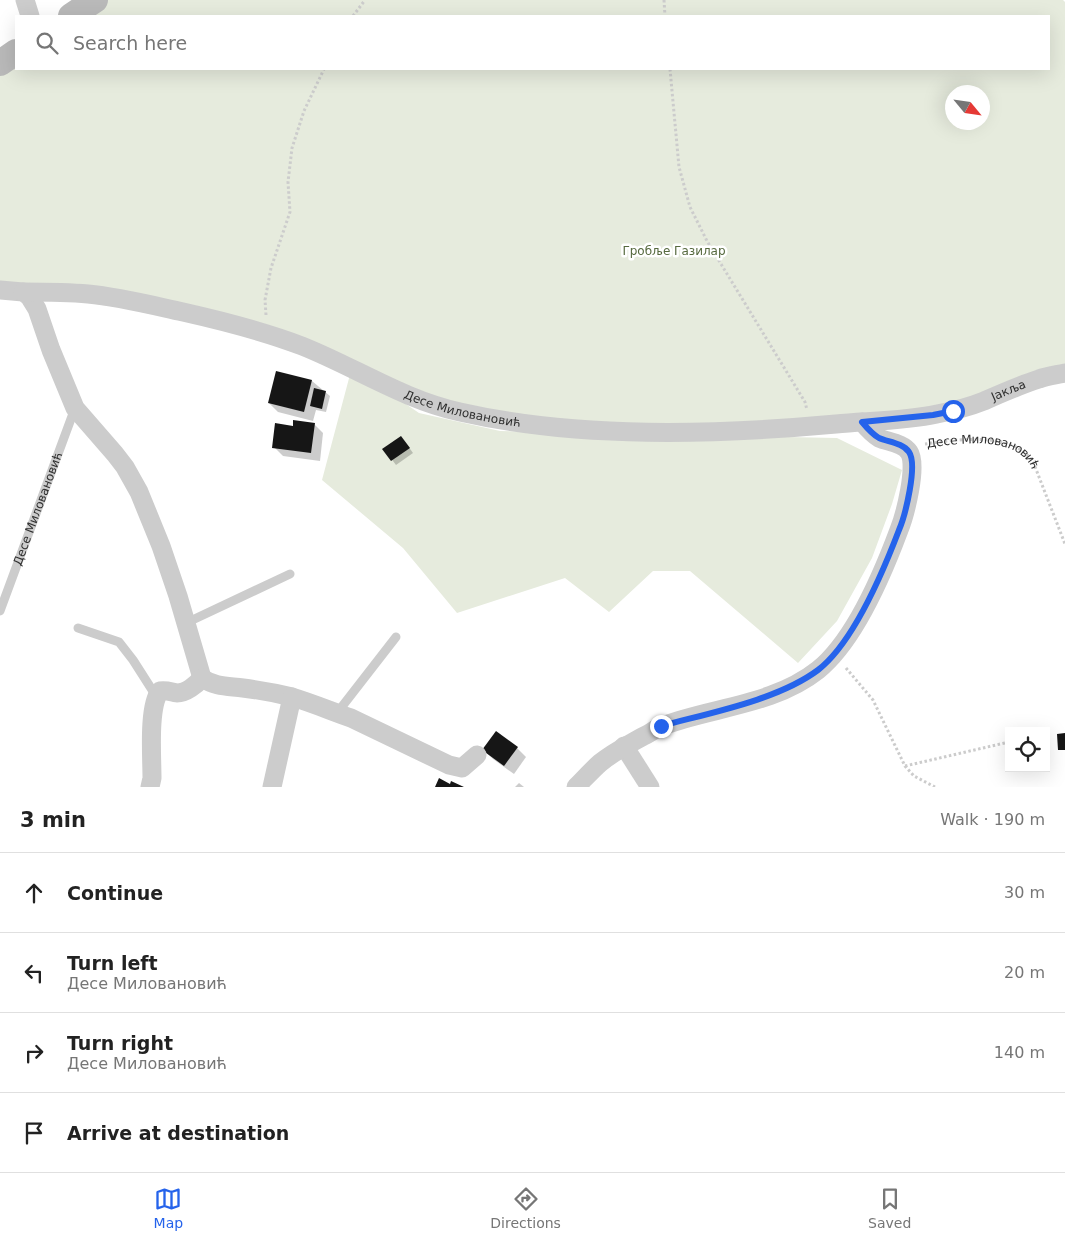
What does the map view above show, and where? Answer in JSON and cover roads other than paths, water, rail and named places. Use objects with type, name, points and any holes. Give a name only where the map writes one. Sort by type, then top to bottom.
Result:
[{"type":"main road","points":[[72,15],[95,0]]},
{"type":"main road","points":[[0,63],[15,53]]},
{"type":"street","points":[[25,0],[30,15]]},
{"type":"street","name":"Десе Миловановић","points":[[0,290],[90,294],[196,315],[268,335],[334,359],[411,396],[458,412],[489,418],[572,428],[632,432],[711,432],[862,422],[876,437],[903,447],[909,452],[912,460],[911,484],[902,522],[887,562],[871,594],[851,631],[833,656],[818,670],[798,683],[772,695],[661,726],[624,746],[600,763],[576,787]]},
{"type":"street","points":[[23,292],[29,296],[37,309],[50,350],[75,408],[125,467],[139,492],[161,546],[202,678],[209,683],[218,685],[292,697],[351,718],[449,765],[462,768],[478,756]]},
{"type":"street","name":"Јакља","points":[[862,422],[933,415],[953,411],[1040,379],[1065,374]]},
{"type":"street","points":[[150,787],[152,778],[152,714],[156,696],[160,690],[178,693],[194,687],[202,678]]},
{"type":"street","points":[[272,787],[292,697]]},
{"type":"street","points":[[624,746],[650,787]]},
{"type":"lane","name":"Десе Миловановић","points":[[0,611],[75,408]]},
{"type":"lane","points":[[185,623],[290,574]]},
{"type":"lane","points":[[78,628],[119,642],[156,696]]},
{"type":"lane","points":[[337,713],[396,637]]},
{"type":"park label","name":"Гробље Газилар","points":[[674,251]]}]
